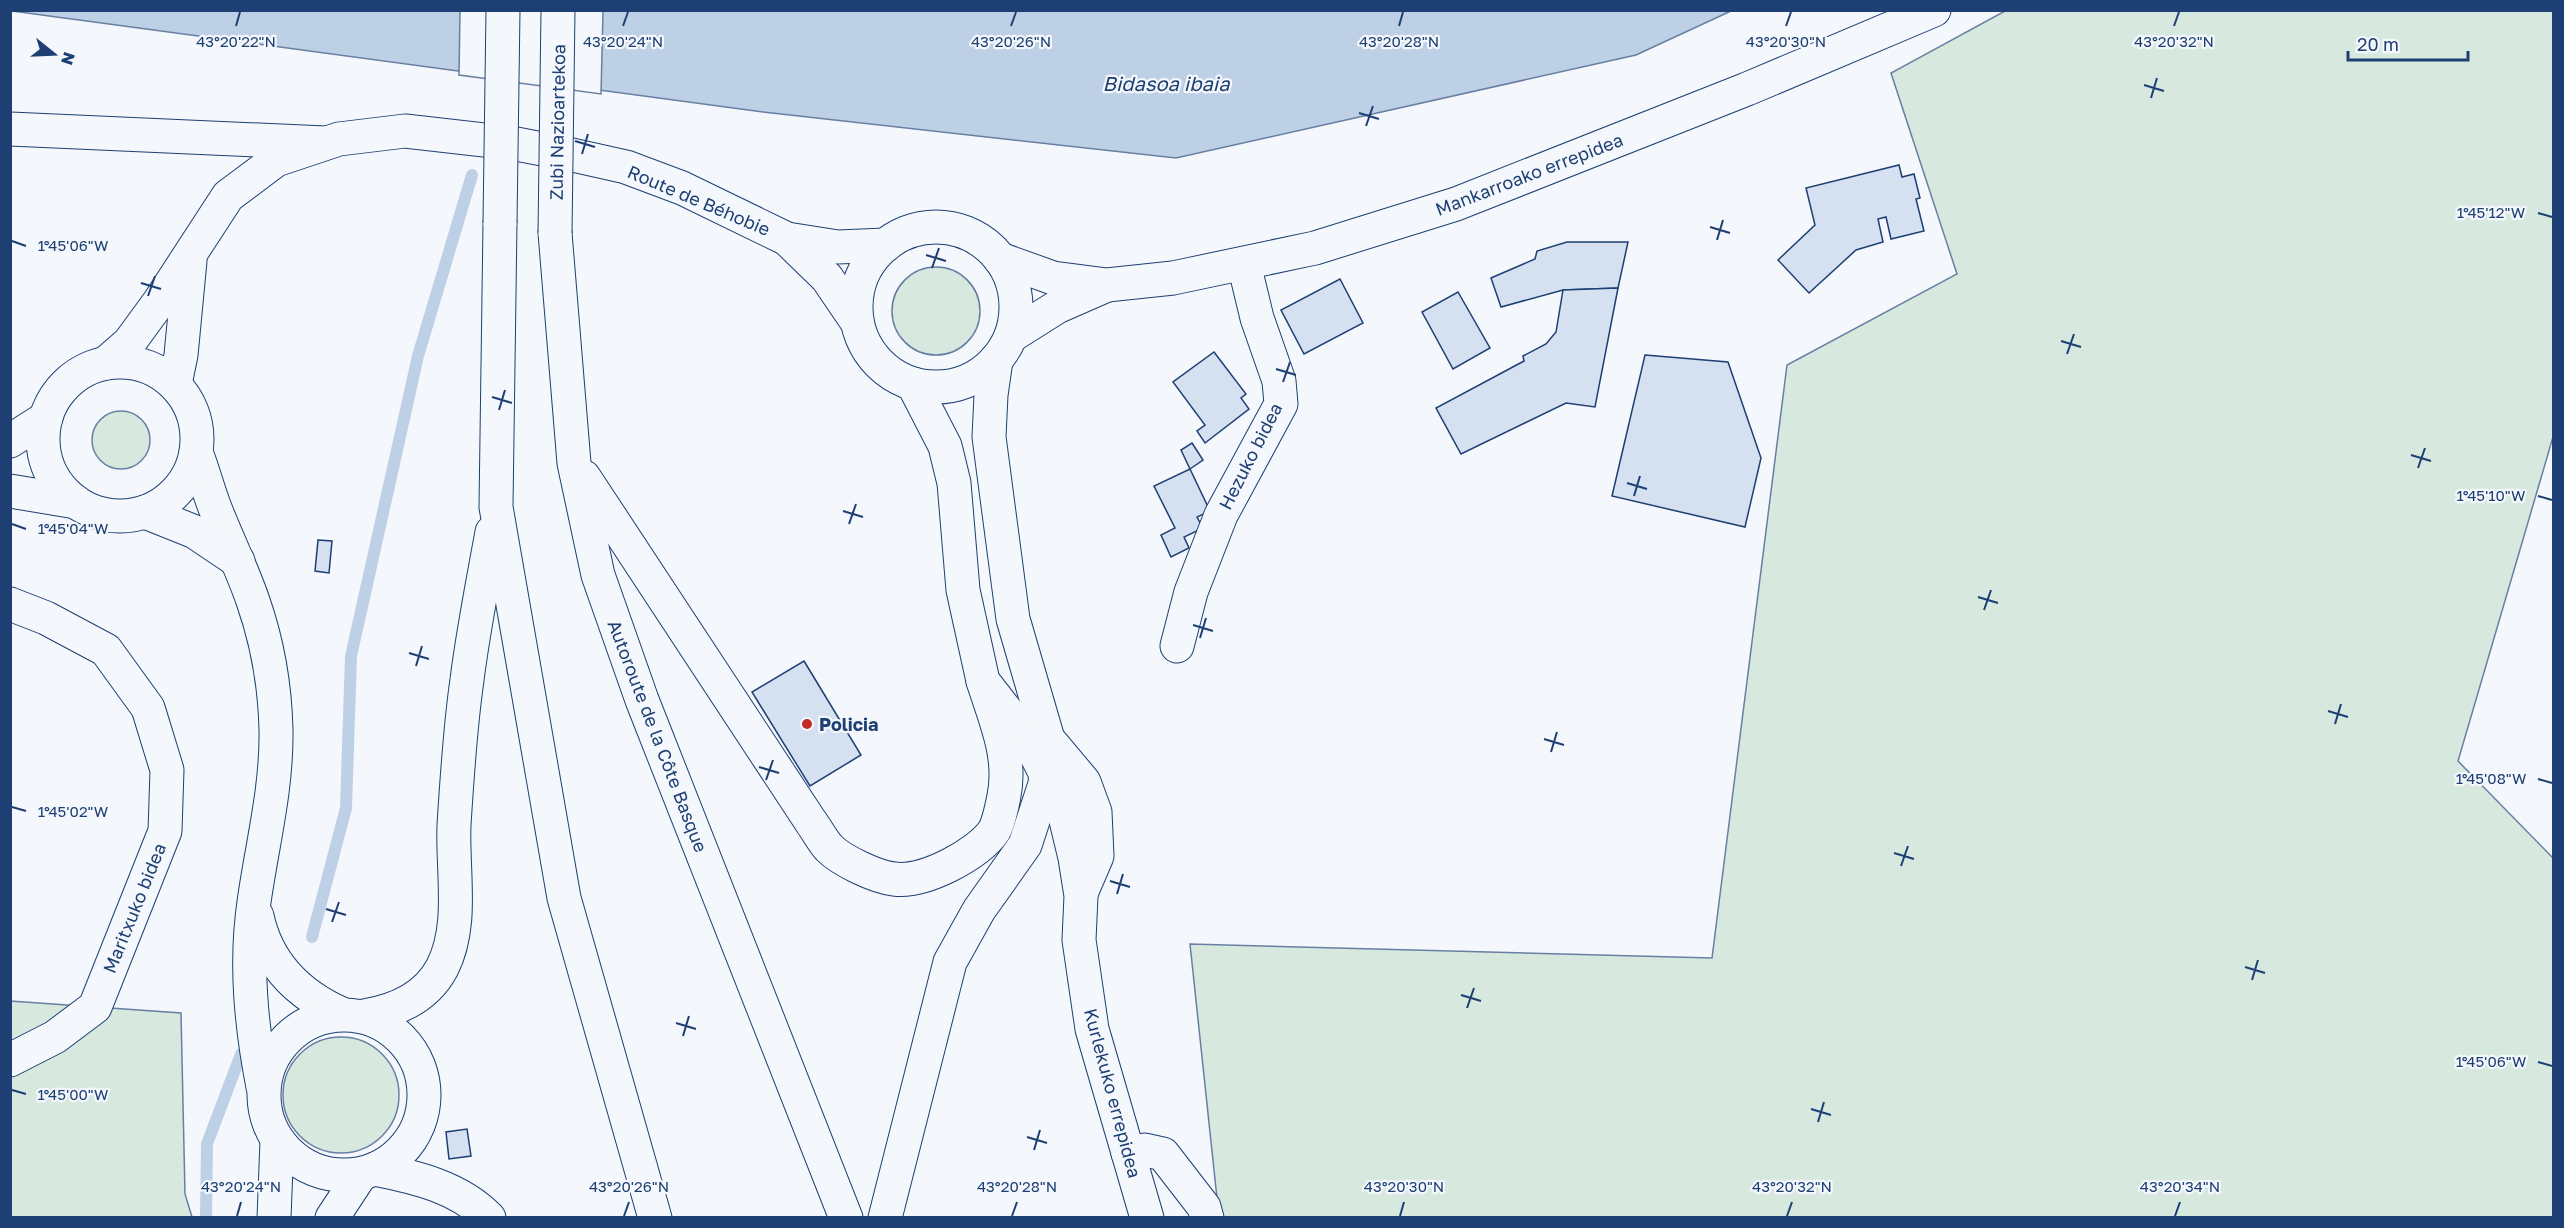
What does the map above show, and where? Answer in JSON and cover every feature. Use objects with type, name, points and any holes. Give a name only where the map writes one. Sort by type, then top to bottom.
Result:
[{"type":"main road","points":[[263,1087],[269,1064],[281,1043],[299,1027],[321,1017],[387,1012],[408,1003],[426,989],[441,969],[450,948],[454,924],[454,826],[466,681],[496,507],[503,10]]},
{"type":"main road","name":"Zubi Nazioartekoa","points":[[555,233],[558,10]]},
{"type":"main road","name":"Mankarroako errepidea","points":[[1000,260],[1053,278],[1107,285],[1173,278],[1316,248],[1456,204],[1747,89],[1934,10]]},
{"type":"main road","points":[[10,129],[327,143]]},
{"type":"main road","name":"Route de Béhobie","points":[[106,363],[129,343],[228,196],[276,160],[339,139],[405,131],[511,143],[568,154],[626,167],[682,188],[787,239],[838,247],[886,245]]},
{"type":"main road","points":[[885,1218],[950,962],[979,910],[1025,844],[1045,784],[1048,739],[1013,619],[989,437],[990,395],[1015,317],[1016,297],[1010,277],[1000,260],[986,244],[967,233],[947,228],[925,228],[904,234],[886,245],[871,261],[861,280],[856,301],[857,322],[864,344],[877,361],[893,375],[913,384],[936,388],[958,385],[979,375],[1004,348]]},
{"type":"main road","name":"Autoroute de la Côte Basque","points":[[555,233],[574,463],[598,575],[642,700],[846,1218]]},
{"type":"main road","name":"Route de Béhobie","points":[[787,239],[827,278],[857,322]]},
{"type":"main road","name":"Route de Béhobie","points":[[175,384],[181,355],[191,254]]},
{"type":"main road","name":"Hezuko bidea","points":[[1177,646],[1191,592],[1221,515],[1281,404],[1279,381],[1257,318],[1244,264]]},
{"type":"main road","name":"Mankarroako errepidea","points":[[1004,348],[1057,307],[1107,285]]},
{"type":"main road","points":[[106,363],[131,363],[154,370],[175,384],[194,415],[197,433],[196,452],[184,482],[160,505],[145,512],[127,516],[109,515],[92,511],[76,502],[59,486],[48,465],[43,441],[46,418],[55,398],[68,382],[86,370],[106,363]]},
{"type":"main road","points":[[574,463],[829,848],[846,860],[895,879],[924,875],[952,864],[976,849],[994,830],[1004,795],[1006,754],[983,681],[963,590],[954,483],[945,446],[913,384]]},
{"type":"main road","points":[[10,441],[46,418]]},
{"type":"main road","points":[[196,452],[215,508],[254,602],[265,644],[272,687],[276,730],[271,805],[254,902],[249,948],[254,1041],[269,1124],[277,1141],[293,1158],[314,1170],[337,1176],[368,1172],[418,1177],[478,1207],[489,1218]]},
{"type":"main road","points":[[10,491],[76,502]]},
{"type":"main road","points":[[496,507],[564,898],[655,1218]]},
{"type":"main road","points":[[145,512],[195,532],[238,561]]},
{"type":"main road","name":"Maritxuko bidea","points":[[10,604],[46,618],[106,650],[148,708],[167,771],[165,831],[95,1007],[55,1037],[10,1060]]},
{"type":"main road","points":[[983,681],[1028,739],[1063,808],[1081,896]]},
{"type":"main road","points":[[1048,739],[1084,782],[1095,812],[1097,856],[1081,896]]},
{"type":"main road","name":"Kurlekuko errepidea","points":[[1081,896],[1079,940],[1092,1029],[1147,1218]]},
{"type":"main road","points":[[254,902],[259,928],[284,974],[301,991],[320,1004],[387,1026],[406,1042],[419,1064],[425,1088],[422,1114],[413,1137],[396,1156],[368,1172],[332,1218]]},
{"type":"main road","points":[[274,1218],[277,1141]]},
{"type":"main road","points":[[1128,1153],[1145,1150],[1163,1154],[1204,1207],[1208,1218]]},
{"type":"shaded area","points":[[2005,11],[2553,11],[2553,437],[2458,761],[2553,858],[2553,1217],[1219,1217],[1190,944],[1712,958],[1787,365],[1957,274],[1891,73]]},
{"type":"shaded area","points":[[936,267],[953,270],[967,280],[977,294],[980,311],[977,328],[967,342],[953,352],[936,355],[919,352],[905,342],[895,328],[892,311],[895,294],[905,280],[919,270]]},
{"type":"shaded area","points":[[115,411],[127,411],[142,419],[150,434],[150,446],[142,461],[127,469],[115,469],[100,461],[92,446],[92,434],[100,419]]},
{"type":"shaded area","points":[[10,1001],[181,1013],[185,1194],[192,1217],[11,1217]]},
{"type":"shaded area","points":[[341,1037],[363,1042],[382,1054],[394,1073],[399,1095],[394,1117],[382,1136],[363,1148],[341,1153],[319,1148],[300,1136],[288,1117],[283,1095],[288,1073],[300,1054],[319,1042]]},
{"type":"water","name":"Bidasoa ibaia","points":[[12,11],[1731,11],[1636,55],[1176,158],[763,112]]},
{"type":"pier","points":[[460,11],[603,11],[601,94],[459,75]]},
{"type":"building","points":[[1899,165],[1902,177],[1914,174],[1920,198],[1916,199],[1924,231],[1891,239],[1886,217],[1878,219],[1883,242],[1856,250],[1809,293],[1778,260],[1815,225],[1806,188]]},
{"type":"building","points":[[1567,242],[1628,242],[1618,288],[1563,290],[1501,307],[1491,278],[1535,259],[1537,251]]},
{"type":"building","points":[[1340,279],[1363,323],[1304,354],[1281,310]]},
{"type":"building","points":[[1618,288],[1595,407],[1566,403],[1461,454],[1436,408],[1524,361],[1523,356],[1546,344],[1556,332],[1563,290]]},
{"type":"building","points":[[1458,292],[1490,348],[1453,369],[1422,312]]},
{"type":"building","points":[[1214,352],[1246,394],[1241,398],[1249,409],[1205,443],[1197,431],[1205,425],[1173,382]]},
{"type":"building","points":[[1645,355],[1728,362],[1761,458],[1745,527],[1612,496]]},
{"type":"building","points":[[1192,443],[1203,460],[1190,469],[1181,450]]},
{"type":"building","points":[[1190,469],[1210,511],[1197,517],[1203,528],[1184,537],[1189,548],[1171,557],[1161,535],[1175,528],[1154,486]]},
{"type":"building","points":[[318,540],[332,541],[329,573],[315,571]]},
{"type":"building","name":"Policia","points":[[804,661],[861,755],[810,786],[752,692]]},
{"type":"building","points":[[467,1129],[471,1156],[449,1159],[446,1132]]},
{"type":"waterway","points":[[312,937],[346,808],[351,656],[418,356],[472,175]]},
{"type":"waterway","points":[[206,1218],[207,1144],[241,1054]]},
{"type":"place","name":"Policia","points":[[807,724]]}]
